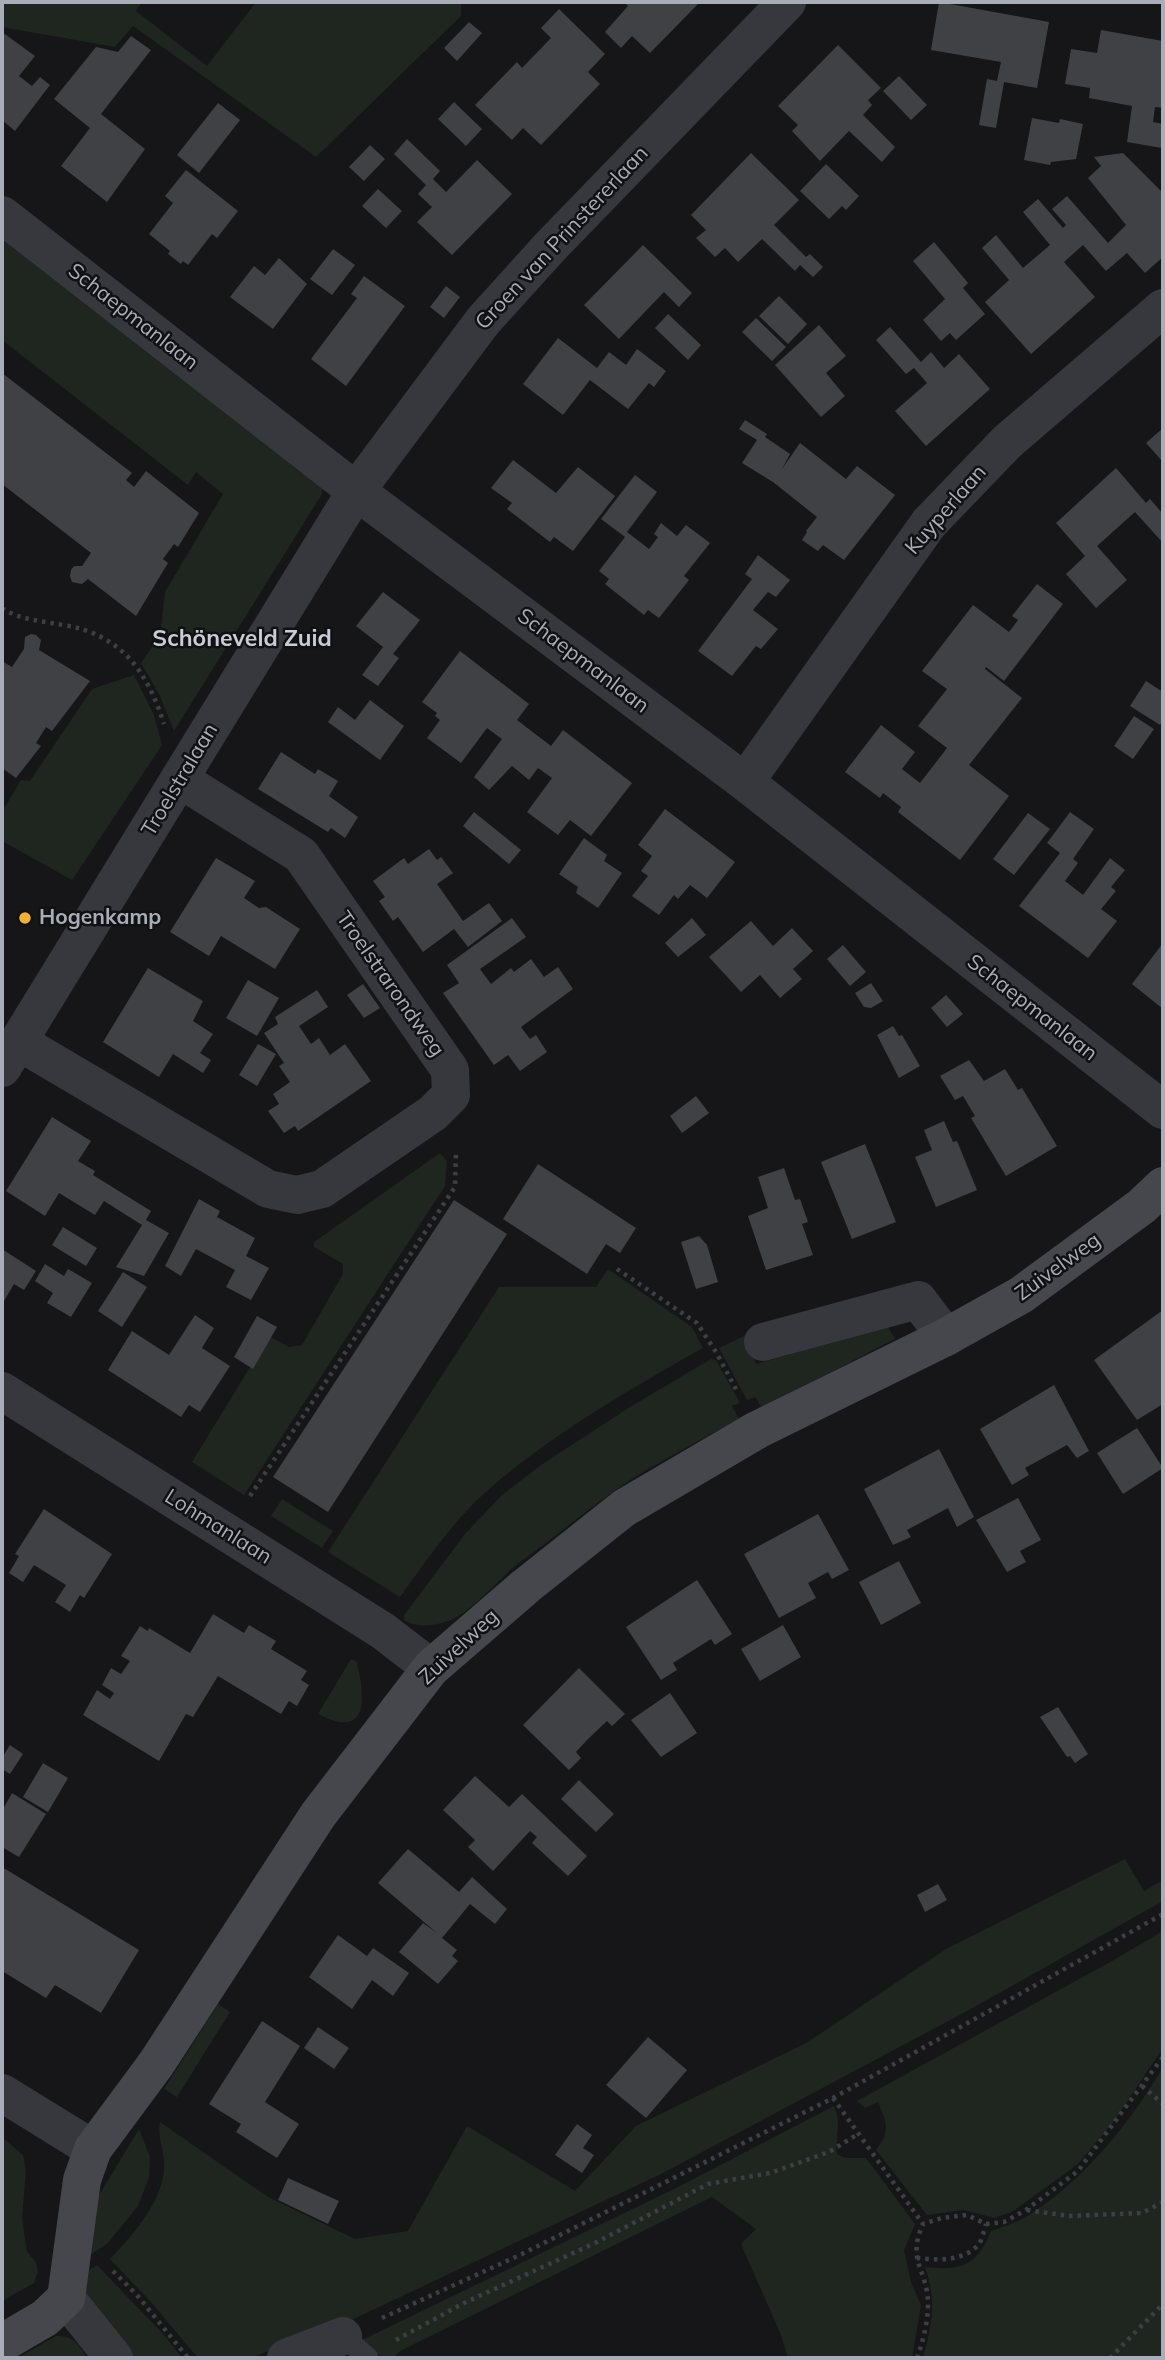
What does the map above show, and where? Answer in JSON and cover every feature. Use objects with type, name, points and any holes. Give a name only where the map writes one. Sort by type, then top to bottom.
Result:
[{"type":"street","name":"Groen van Prinstererlaan","points":[[356,491],[483,321],[549,248],[787,2]]},
{"type":"street","name":"Schaepmanlaan","points":[[2,215],[356,491],[745,782],[1163,1110]]},
{"type":"street","name":"Kuyperlaan","points":[[745,782],[929,523],[1007,442],[1163,308]]},
{"type":"street","name":"Troelstralaan","points":[[10,1055],[356,491]]},
{"type":"street","name":"Troelstrarondweg","points":[[10,1055],[268,1189],[297,1195],[321,1189],[433,1113],[451,1095],[450,1070],[301,855],[181,780]]},
{"type":"street","name":"Zuivelweg","points":[[66,2298],[82,2180],[93,2150],[156,2064],[318,1815],[431,1668],[526,1586],[624,1508],[757,1430],[946,1337],[1021,1295],[1142,1206],[1163,1186]]},
{"type":"street","points":[[763,1342],[918,1300],[946,1337]]},
{"type":"street","name":"Lohmanlaan","points":[[2,1391],[383,1631],[431,1668]]},
{"type":"street","points":[[2,2093],[93,2150]]},
{"type":"street","points":[[2,2343],[46,2318],[66,2298],[114,2358]]},
{"type":"street","points":[[286,2358],[355,2347]]},
{"type":"path","points":[[2,608],[15,617],[79,627],[116,643],[138,668],[160,712],[181,780]]},
{"type":"path","points":[[226,1532],[455,1187],[456,1150]]},
{"type":"path","points":[[617,1269],[697,1323],[716,1352],[757,1430]]},
{"type":"path","points":[[355,2347],[522,2254],[832,2098],[1163,1914]]},
{"type":"path","points":[[917,2358],[925,2333],[928,2303],[917,2258],[916,2239],[923,2224],[967,2215],[986,2224],[1004,2222],[1026,2210],[1078,2171],[1163,2057]]},
{"type":"path","points":[[1142,2087],[1163,2104]]},
{"type":"path","points":[[832,2098],[923,2224]]},
{"type":"path","points":[[395,2341],[464,2303],[595,2243],[708,2184],[770,2173],[829,2152],[858,2134]]},
{"type":"path","points":[[1026,2210],[1069,2216],[1142,2213],[1163,2202]]},
{"type":"path","points":[[917,2258],[936,2260],[960,2257],[979,2245],[986,2224]]},
{"type":"path","points":[[109,2267],[188,2358]]},
{"type":"path","points":[[1110,2358],[1163,2304]]},
{"type":"shaded area","points":[[4,2],[142,2],[136,11],[207,66],[256,2],[461,2],[461,16],[316,157],[133,26],[115,47],[2,27]]},
{"type":"shaded area","points":[[2,231],[322,486],[322,494],[174,731],[160,696],[141,663],[160,636],[165,592],[223,494],[196,472],[188,485],[2,340]]},
{"type":"shaded area","points":[[134,675],[154,715],[162,745],[72,880],[2,841],[2,812],[21,780],[30,781],[92,689]]},
{"type":"shaded area","points":[[440,1153],[447,1161],[445,1186],[244,1495],[192,1462],[269,1336],[289,1347],[302,1345],[343,1274],[343,1264],[314,1247],[314,1242]]},
{"type":"shaded area","points":[[608,1269],[692,1327],[703,1348],[583,1419],[498,1482],[453,1526],[400,1597],[328,1552],[499,1287],[596,1287]]},
{"type":"shaded area","points":[[888,1327],[895,1339],[761,1408],[756,1397],[747,1400],[719,1348],[746,1335],[756,1364]]},
{"type":"shaded area","points":[[711,1359],[716,1360],[740,1403],[732,1406],[739,1419],[660,1462],[614,1491],[520,1562],[473,1606],[455,1618],[430,1625],[404,1620],[404,1615],[465,1534],[502,1495],[541,1465],[630,1407]]},
{"type":"shaded area","points":[[282,1499],[333,1531],[322,1548],[271,1516]]},
{"type":"shaded area","points":[[351,1659],[357,1662],[360,1675],[360,1711],[355,1719],[347,1722],[335,1721],[318,1714]]},
{"type":"shaded area","points":[[1125,1859],[1144,1891],[1163,1880],[1163,1901],[969,2010],[661,2174],[345,2323],[329,2324],[252,2358],[198,2358],[110,2259],[147,2214],[160,2188],[164,2160],[160,2122],[268,2197],[355,2239],[408,2231],[467,2126],[575,2191],[636,2126],[808,2042],[946,1949]]},
{"type":"shaded area","points":[[1163,1931],[1163,2048],[1114,2121],[1078,2164],[1012,2212],[994,2218],[964,2210],[927,2215],[876,2150],[886,2132],[884,2116],[878,2102],[865,2108],[857,2101]]},
{"type":"shaded area","points":[[218,2004],[230,2012],[177,2097],[164,2089]]},
{"type":"shaded area","points":[[1163,2067],[1163,2358],[923,2358],[932,2313],[931,2291],[925,2267],[949,2268],[966,2264],[980,2252],[991,2231],[1026,2217],[1067,2187],[1120,2130]]},
{"type":"shaded area","points":[[834,2106],[838,2124],[837,2154],[846,2158],[866,2158],[915,2224],[904,2250],[911,2282],[921,2305],[912,2358],[788,2358],[781,2335],[741,2244],[756,2229],[712,2197],[400,2351],[394,2358],[382,2358],[362,2340],[678,2187]]},
{"type":"shaded area","points":[[139,2129],[150,2157],[149,2178],[138,2206],[107,2244],[85,2258],[96,2200]]},
{"type":"shaded area","points":[[2,2137],[23,2155],[26,2170],[22,2218],[27,2252],[36,2262],[38,2272],[34,2283],[2,2301]]},
{"type":"shaded area","points":[[97,2265],[165,2336],[182,2358],[128,2358],[86,2294],[83,2274]]},
{"type":"shaded area","points":[[56,2336],[75,2341],[87,2358],[18,2358]]},
{"type":"building","points":[[624,2],[700,2],[650,53],[632,36],[621,48],[605,32],[628,6]]},
{"type":"building","points":[[939,2],[1049,22],[1037,88],[1004,82],[996,128],[979,125],[987,79],[997,81],[1001,62],[931,50]]},
{"type":"building","points":[[559,9],[605,54],[588,72],[600,84],[541,145],[523,128],[512,140],[475,105],[517,62],[522,68],[551,38],[541,28]]},
{"type":"building","points":[[469,22],[482,33],[457,61],[444,48]]},
{"type":"building","points":[[1101,30],[1163,41],[1163,108],[1155,107],[1153,122],[1163,124],[1162,148],[1127,142],[1132,106],[1089,98],[1090,88],[1065,84],[1071,49],[1097,53]]},
{"type":"building","points":[[2,32],[35,56],[19,76],[32,86],[40,77],[50,85],[15,131],[2,120]]},
{"type":"building","points":[[131,36],[151,50],[101,114],[145,149],[107,202],[61,166],[90,128],[54,99],[96,47],[118,52]]},
{"type":"building","points":[[838,45],[881,88],[868,100],[872,105],[863,115],[895,147],[882,162],[849,131],[820,161],[792,131],[798,125],[778,106]]},
{"type":"building","points":[[899,76],[927,105],[911,120],[883,91]]},
{"type":"building","points":[[454,102],[482,129],[466,146],[438,119]]},
{"type":"building","points":[[218,103],[240,120],[199,173],[177,155]]},
{"type":"building","points":[[1032,118],[1059,123],[1060,119],[1083,124],[1076,159],[1051,162],[1050,165],[1024,160]]},
{"type":"building","points":[[407,139],[440,171],[433,179],[446,192],[477,160],[512,194],[452,255],[417,222],[432,207],[418,194],[426,185],[394,154]]},
{"type":"building","points":[[370,145],[385,159],[364,181],[349,167]]},
{"type":"building","points":[[751,153],[799,200],[774,225],[806,257],[810,254],[823,267],[813,277],[800,265],[795,271],[762,239],[738,262],[725,248],[715,257],[696,238],[706,230],[691,215]]},
{"type":"building","points":[[1123,153],[1163,193],[1163,257],[1145,273],[1127,253],[1106,271],[1083,245],[1064,262],[1095,297],[1031,354],[985,302],[1009,280],[982,248],[996,235],[1023,268],[1050,245],[1023,212],[1038,199],[1063,228],[1066,225],[1052,209],[1067,196],[1108,243],[1126,225],[1088,178],[1101,166],[1094,157]]},
{"type":"building","points":[[826,164],[859,196],[846,210],[842,206],[829,219],[800,191]]},
{"type":"building","points":[[186,170],[238,211],[217,238],[212,234],[188,265],[183,261],[181,264],[168,254],[170,251],[149,234],[173,203],[165,196]]},
{"type":"building","points":[[378,189],[402,211],[386,228],[362,206]]},
{"type":"building","points":[[934,242],[968,283],[963,288],[985,314],[956,340],[950,333],[941,341],[923,320],[945,299],[913,261]]},
{"type":"building","points":[[643,245],[692,293],[679,307],[664,292],[619,339],[584,305]]},
{"type":"building","points":[[333,249],[355,265],[332,295],[310,279]]},
{"type":"building","points":[[279,258],[307,284],[273,329],[230,297],[254,266],[265,275]]},
{"type":"building","points":[[364,276],[405,306],[346,386],[311,359],[357,298],[351,294]]},
{"type":"building","points":[[446,286],[460,297],[444,318],[430,307]]},
{"type":"building","points":[[779,296],[807,324],[788,344],[759,316]]},
{"type":"building","points":[[668,314],[701,345],[688,360],[655,328]]},
{"type":"building","points":[[756,318],[786,347],[772,361],[742,332]]},
{"type":"building","points":[[819,325],[846,356],[826,373],[845,396],[821,417],[775,365]]},
{"type":"building","points":[[890,327],[921,362],[931,352],[944,368],[959,354],[990,389],[926,446],[895,411],[927,383],[914,368],[906,374],[876,340]]},
{"type":"building","points":[[558,338],[597,368],[609,352],[626,365],[637,349],[666,371],[654,387],[649,383],[628,409],[590,380],[563,415],[523,384]]},
{"type":"building","points":[[2,373],[132,473],[126,480],[134,487],[146,471],[199,513],[178,547],[174,544],[163,559],[168,563],[136,616],[88,579],[82,584],[72,582],[71,570],[74,566],[82,566],[91,553],[2,484]]},
{"type":"building","points":[[745,420],[790,454],[782,469],[800,443],[846,479],[857,466],[895,495],[844,560],[823,545],[818,551],[802,540],[817,517],[773,482],[742,463],[757,440],[739,429]]},
{"type":"building","points":[[1163,428],[1163,462],[1146,443]]},
{"type":"building","points":[[513,460],[556,493],[578,467],[615,496],[573,551],[554,537],[550,542],[507,509],[512,503],[491,488]]},
{"type":"building","points":[[1116,468],[1146,503],[1150,499],[1163,514],[1163,543],[1135,512],[1097,546],[1127,580],[1096,608],[1066,574],[1085,556],[1056,523]]},
{"type":"building","points":[[635,475],[657,492],[627,532],[649,549],[658,537],[654,534],[661,523],[677,536],[686,525],[710,543],[684,576],[689,580],[659,618],[648,610],[644,615],[605,584],[609,579],[599,571],[625,537],[601,519]]},
{"type":"building","points":[[758,555],[790,580],[776,597],[768,592],[753,610],[778,629],[761,649],[756,646],[732,676],[698,651],[752,579],[745,574]]},
{"type":"building","points":[[1037,584],[1063,604],[1004,681],[986,667],[985,669],[1022,698],[969,765],[1009,796],[960,860],[898,812],[901,807],[883,793],[880,798],[845,772],[881,725],[915,752],[902,769],[920,783],[947,748],[918,726],[947,689],[922,671],[973,605],[1009,632],[1018,620],[1012,616]]},
{"type":"building","points":[[383,592],[420,620],[393,654],[399,658],[378,686],[362,675],[383,647],[356,626]]},
{"type":"building","points":[[31,634],[41,640],[39,650],[90,681],[52,731],[46,727],[36,743],[41,746],[16,778],[2,768],[2,661],[12,667],[24,649],[25,637]]},
{"type":"building","points":[[460,651],[529,704],[517,720],[551,746],[563,730],[632,783],[591,836],[570,820],[558,835],[527,812],[552,778],[538,768],[529,780],[512,766],[489,790],[474,777],[502,739],[487,728],[461,763],[427,738],[440,720],[435,716],[437,713],[422,702]]},
{"type":"building","points":[[1146,681],[1163,692],[1163,720],[1160,725],[1130,706]]},
{"type":"building","points":[[370,700],[404,726],[380,760],[328,722],[338,707],[355,720]]},
{"type":"building","points":[[1134,716],[1154,729],[1133,759],[1114,746]]},
{"type":"building","points":[[281,752],[315,774],[318,769],[338,781],[329,796],[358,817],[345,838],[331,828],[328,832],[258,789]]},
{"type":"building","points":[[665,809],[735,862],[707,898],[690,885],[678,899],[674,895],[659,915],[632,896],[648,876],[641,871],[652,856],[638,845]]},
{"type":"building","points":[[474,812],[521,850],[509,864],[463,826]]},
{"type":"building","points":[[1070,812],[1094,829],[1073,859],[1078,863],[1065,881],[1083,895],[1110,858],[1125,870],[1111,887],[1116,891],[1101,909],[1117,921],[1088,958],[1019,906],[1060,853],[1047,843]]},
{"type":"building","points":[[1028,813],[1050,829],[1014,875],[993,859]]},
{"type":"building","points":[[584,838],[607,855],[604,861],[622,873],[598,908],[576,893],[578,887],[559,874]]},
{"type":"building","points":[[429,849],[437,860],[441,857],[453,873],[437,884],[463,921],[489,903],[502,921],[468,947],[454,929],[423,952],[398,917],[393,921],[379,901],[385,897],[373,881],[404,858],[408,864]]},
{"type":"building","points":[[216,858],[255,881],[244,898],[259,908],[266,907],[300,929],[275,969],[221,936],[209,956],[170,932]]},
{"type":"building","points":[[512,918],[526,937],[480,969],[491,984],[511,968],[514,972],[531,959],[544,977],[558,967],[573,989],[521,1027],[530,1039],[536,1035],[547,1052],[520,1071],[508,1055],[494,1065],[443,993],[459,983],[447,965]]},
{"type":"building","points":[[692,918],[706,935],[678,957],[665,943]]},
{"type":"building","points":[[751,921],[773,946],[792,928],[813,951],[793,969],[802,979],[780,998],[760,975],[741,992],[709,957]]},
{"type":"building","points":[[1163,943],[1163,1009],[1132,984]]},
{"type":"building","points":[[843,945],[866,972],[850,986],[827,959]]},
{"type":"building","points":[[148,968],[203,1001],[193,1021],[213,1034],[200,1053],[211,1060],[203,1073],[173,1054],[159,1077],[103,1042]]},
{"type":"building","points":[[248,980],[279,998],[257,1036],[226,1018]]},
{"type":"building","points":[[871,983],[883,1001],[871,1008],[864,1007],[855,993]]},
{"type":"building","points":[[363,984],[380,1008],[364,1018],[347,995]]},
{"type":"building","points":[[317,990],[328,1007],[299,1026],[311,1044],[319,1038],[330,1055],[345,1044],[371,1081],[298,1131],[295,1126],[284,1133],[268,1111],[279,1104],[273,1094],[290,1082],[279,1066],[284,1063],[264,1033],[278,1024],[275,1017]]},
{"type":"building","points":[[946,995],[963,1014],[947,1027],[931,1008]]},
{"type":"building","points":[[893,1026],[899,1036],[902,1035],[920,1066],[899,1078],[877,1035]]},
{"type":"building","points":[[258,1044],[276,1054],[257,1086],[239,1075]]},
{"type":"building","points":[[969,1060],[984,1081],[1005,1069],[1018,1090],[1022,1088],[1057,1146],[1006,1176],[971,1118],[975,1116],[963,1096],[955,1100],[940,1076]]},
{"type":"building","points":[[696,1096],[709,1113],[682,1133],[670,1116]]},
{"type":"building","points":[[52,1117],[91,1141],[78,1161],[95,1171],[93,1175],[151,1211],[146,1220],[169,1233],[144,1276],[116,1267],[142,1225],[104,1201],[95,1215],[59,1193],[45,1216],[6,1191]]},
{"type":"building","points":[[944,1121],[953,1142],[957,1141],[977,1190],[936,1207],[915,1157],[932,1150],[924,1130]]},
{"type":"building","points":[[865,1144],[896,1222],[852,1239],[821,1162]]},
{"type":"building","points":[[538,1164],[636,1228],[620,1253],[606,1244],[587,1274],[503,1219]]},
{"type":"building","points":[[784,1168],[795,1200],[800,1199],[808,1222],[802,1224],[813,1255],[766,1270],[748,1216],[768,1208],[758,1177]]},
{"type":"building","points":[[199,1199],[220,1211],[217,1217],[255,1238],[246,1256],[269,1268],[251,1300],[226,1287],[235,1270],[196,1249],[181,1276],[165,1266]]},
{"type":"building","points":[[454,1200],[507,1234],[328,1512],[273,1477]]},
{"type":"building","points":[[63,1227],[97,1248],[86,1266],[52,1245]]},
{"type":"building","points":[[699,1236],[707,1245],[718,1282],[696,1289],[681,1242]]},
{"type":"building","points":[[2,1249],[36,1271],[24,1290],[14,1284],[4,1301],[2,1300]]},
{"type":"building","points":[[45,1264],[64,1276],[68,1269],[92,1283],[71,1317],[47,1303],[53,1293],[35,1281]]},
{"type":"building","points":[[123,1272],[147,1287],[122,1327],[98,1311]]},
{"type":"building","points":[[1163,1310],[1163,1404],[1137,1420],[1094,1360]]},
{"type":"building","points":[[195,1315],[214,1328],[202,1348],[230,1366],[200,1412],[189,1405],[181,1417],[108,1370],[132,1331],[169,1355]]},
{"type":"building","points":[[257,1316],[277,1327],[253,1369],[234,1357]]},
{"type":"building","points":[[1054,1385],[1089,1451],[1077,1458],[1067,1445],[1025,1468],[1029,1475],[1012,1485],[980,1429]]},
{"type":"building","points":[[1137,1428],[1163,1468],[1123,1494],[1097,1453]]},
{"type":"building","points":[[939,1449],[974,1517],[957,1527],[948,1508],[907,1530],[911,1537],[893,1545],[864,1489]]},
{"type":"building","points":[[1018,1498],[1041,1540],[1020,1551],[1026,1562],[1007,1572],[976,1520]]},
{"type":"building","points":[[44,1509],[112,1554],[84,1598],[80,1595],[70,1612],[55,1602],[66,1585],[34,1565],[23,1582],[9,1573],[19,1556],[15,1554]]},
{"type":"building","points":[[818,1514],[849,1570],[832,1579],[828,1572],[808,1583],[816,1598],[779,1618],[744,1554]]},
{"type":"building","points":[[899,1561],[921,1603],[881,1625],[859,1582]]},
{"type":"building","points":[[697,1580],[732,1634],[715,1645],[711,1639],[673,1663],[677,1670],[661,1680],[626,1627]]},
{"type":"building","points":[[213,1614],[244,1633],[249,1625],[276,1641],[271,1649],[307,1671],[301,1680],[309,1685],[297,1706],[289,1701],[281,1714],[218,1676],[193,1717],[186,1714],[159,1761],[83,1715],[97,1690],[110,1699],[114,1693],[102,1685],[111,1668],[121,1674],[130,1661],[121,1656],[140,1626],[148,1631],[149,1628],[190,1653]]},
{"type":"building","points":[[783,1625],[801,1657],[760,1681],[741,1649]]},
{"type":"building","points":[[579,1668],[625,1714],[612,1726],[607,1721],[587,1740],[576,1752],[581,1758],[569,1770],[523,1725]]},
{"type":"building","points":[[670,1693],[697,1733],[661,1757],[631,1720]]},
{"type":"building","points":[[1058,1707],[1088,1754],[1075,1763],[1070,1756],[1067,1757],[1040,1717]]},
{"type":"building","points":[[10,1745],[23,1754],[10,1774],[2,1769],[2,1758]]},
{"type":"building","points":[[43,1763],[68,1778],[48,1812],[23,1797]]},
{"type":"building","points":[[475,1776],[509,1807],[522,1794],[587,1856],[568,1876],[532,1843],[537,1837],[530,1831],[493,1871],[468,1847],[475,1840],[443,1810]]},
{"type":"building","points":[[579,1780],[614,1814],[596,1832],[561,1799]]},
{"type":"building","points":[[12,1793],[46,1814],[19,1857],[2,1847],[2,1811]]},
{"type":"building","points":[[408,1849],[459,1892],[472,1877],[507,1909],[495,1924],[470,1904],[442,1938],[457,1950],[452,1956],[458,1961],[438,1984],[399,1952],[423,1923],[437,1933],[378,1883]]},
{"type":"building","points":[[2,1867],[139,1950],[101,2013],[55,1985],[46,1998],[2,1971]]},
{"type":"building","points":[[938,1884],[947,1900],[925,1912],[917,1895]]},
{"type":"building","points":[[338,1935],[367,1956],[373,1948],[409,1973],[393,1996],[372,1980],[352,2009],[309,1977]]},
{"type":"building","points":[[262,2021],[300,2046],[265,2102],[299,2124],[277,2158],[236,2132],[241,2124],[209,2104]]},
{"type":"building","points":[[318,2027],[349,2048],[334,2069],[304,2048]]},
{"type":"building","points":[[648,2037],[687,2070],[646,2118],[606,2085]]},
{"type":"building","points":[[577,2124],[592,2135],[583,2148],[594,2155],[582,2173],[555,2155]]},
{"type":"building","points":[[288,2178],[339,2201],[328,2224],[278,2200]]},
{"type":"place","name":"Hogenkamp","points":[[25,918]]},
{"type":"district","name":"Schöneveld Zuid","points":[[242,639]]}]
